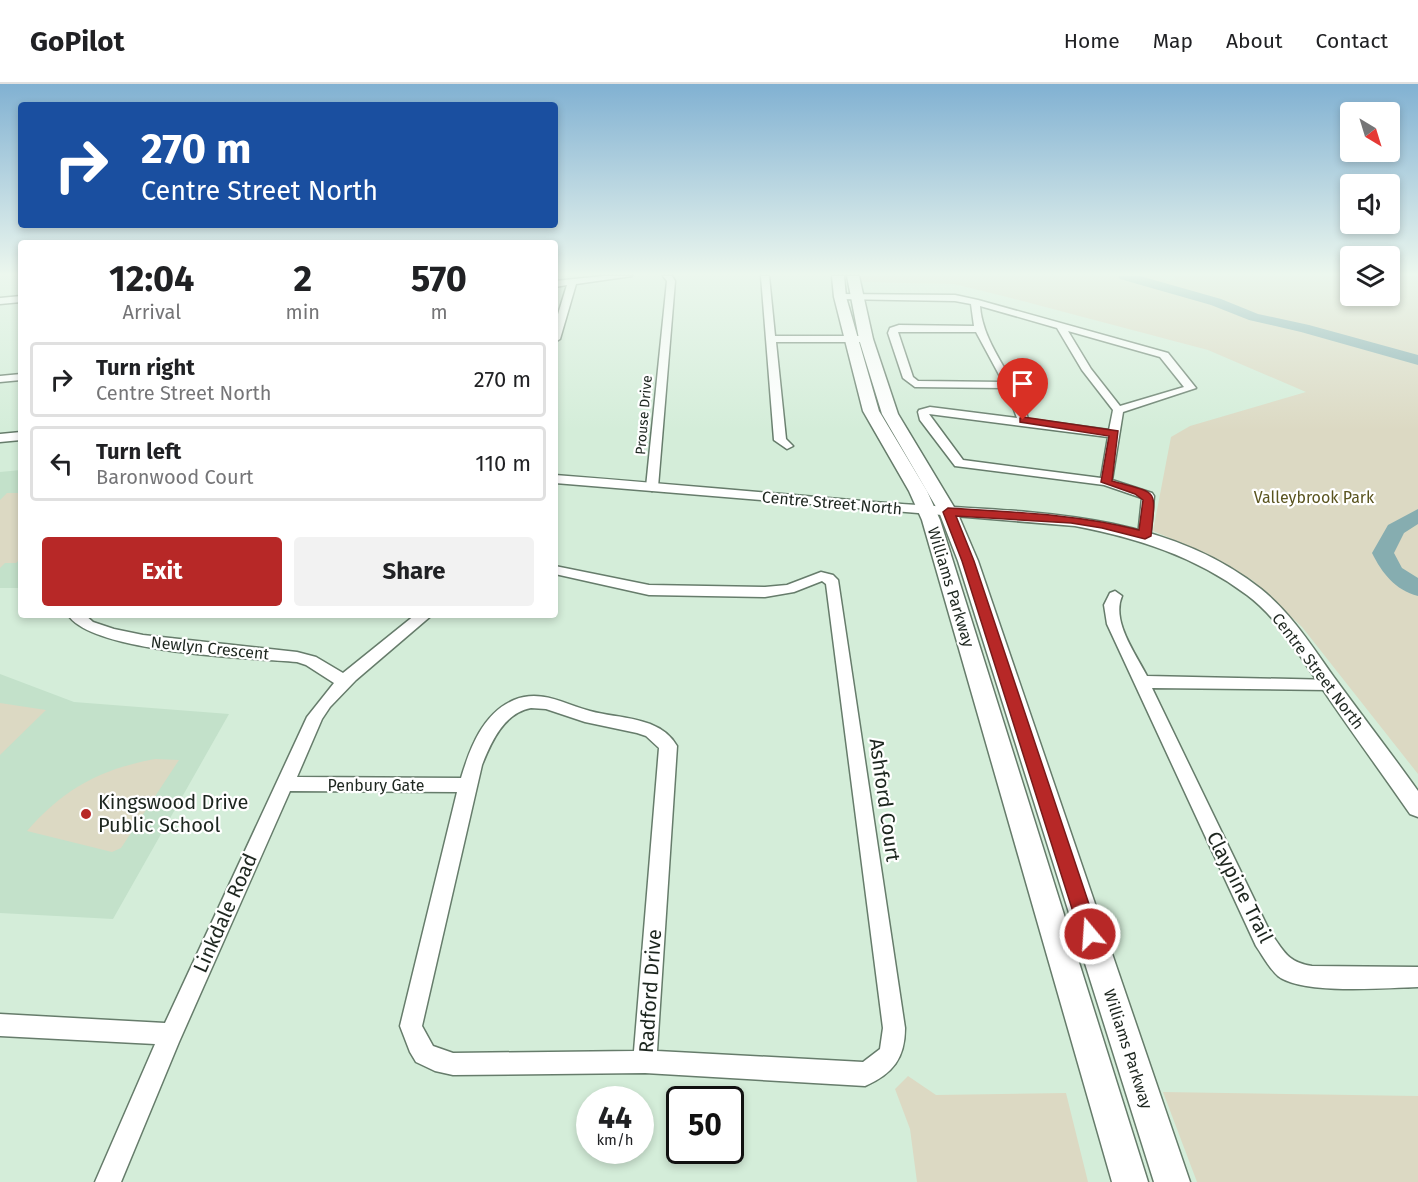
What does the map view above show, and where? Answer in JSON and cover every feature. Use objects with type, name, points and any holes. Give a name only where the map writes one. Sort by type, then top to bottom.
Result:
[{"type":"main road","name":"Williams Parkway","points":[[854,327],[859,339]]},
{"type":"main road","name":"Williams Parkway","points":[[858,327],[872,411],[968,561],[1172,1182]]},
{"type":"main road","name":"Williams Parkway","points":[[938,511],[1130,1182]]},
{"type":"street","name":"Prouse Drive","points":[[652,487],[666,327]]},
{"type":"street","points":[[769,327],[780,440],[787,446]]},
{"type":"street","points":[[1061,327],[1087,370],[1118,410],[1106,482]]},
{"type":"street","points":[[1062,327],[1164,355],[1191,388],[1118,410]]},
{"type":"street","points":[[1010,385],[915,384],[909,381],[893,333],[894,330],[899,328],[981,330],[1021,403],[1023,420]]},
{"type":"street","points":[[770,339],[859,339]]},
{"type":"street","points":[[0,379],[18,377]]},
{"type":"street","points":[[1114,434],[1023,420],[930,410],[923,412],[924,418],[959,463],[1106,482],[1148,496],[1145,536]]},
{"type":"street","points":[[0,438],[18,436]]},
{"type":"street","name":"Centre Street North","points":[[558,479],[1071,520],[1103,525],[1145,536],[1215,567],[1252,591],[1280,618],[1418,808]]},
{"type":"street","name":"Ashford Court","points":[[558,571],[649,590],[765,592],[789,589],[821,576],[828,578],[832,583],[894,1028],[894,1045],[886,1063],[865,1074],[645,1062]]},
{"type":"street","name":"Claypine Trail","points":[[1115,596],[1111,604],[1114,624],[1140,682],[1263,939],[1288,971],[1312,976],[1418,978]]},
{"type":"street","name":"Newlyn Crescent","points":[[78,618],[83,624],[128,639],[297,657],[311,661],[345,682]]},
{"type":"street","name":"Linkdale Road","points":[[108,1182],[171,1034],[315,717],[322,705],[345,682],[421,618]]},
{"type":"street","points":[[1140,682],[1329,684]]},
{"type":"street","name":"Radford Drive","points":[[540,701],[589,717],[651,731],[662,737],[668,746],[645,1062],[453,1064],[427,1058],[417,1045],[411,1026],[468,785],[485,739],[506,713],[525,702],[540,701]]},
{"type":"street","name":"Penbury Gate","points":[[283,784],[468,785]]},
{"type":"street","points":[[0,1025],[171,1034]]},
{"type":"shaded area","points":[[18,470],[18,588],[0,588],[0,472]]},
{"type":"shaded area","name":"Kingswood Drive Public School","points":[[0,674],[74,702],[229,714],[113,919],[0,913]]},
{"type":"green space","name":"Valleybrook Park","points":[[1122,327],[1418,327],[1418,774],[1302,627],[1252,580],[1198,550],[1153,531],[1171,437],[1190,426],[1306,392],[1208,350]]},
{"type":"green space","points":[[7,493],[18,493],[18,561],[5,563],[0,568],[0,500]]},
{"type":"green space","points":[[0,703],[46,710],[0,755]]},
{"type":"green space","points":[[155,759],[179,760],[121,848],[112,852],[27,831],[55,803],[84,783],[117,769]]},
{"type":"green space","points":[[908,1076],[936,1095],[1066,1093],[1088,1182],[917,1182],[910,1129],[895,1089]]},
{"type":"green space","points":[[1163,1092],[1418,1096],[1418,1182],[1197,1182]]},
{"type":"waterway","points":[[1301,327],[1418,360]]},
{"type":"waterway","points":[[1418,515],[1395,529],[1383,553],[1393,572],[1418,589]]},
{"type":"place","name":"Kingswood Drive Public School","points":[[86,814]]},
{"type":"route","points":[[1023,420],[1114,434],[1106,482],[1139,492],[1148,496],[1149,500],[1145,536],[1103,525],[1071,520],[948,512],[968,561],[1090,934]]}]
